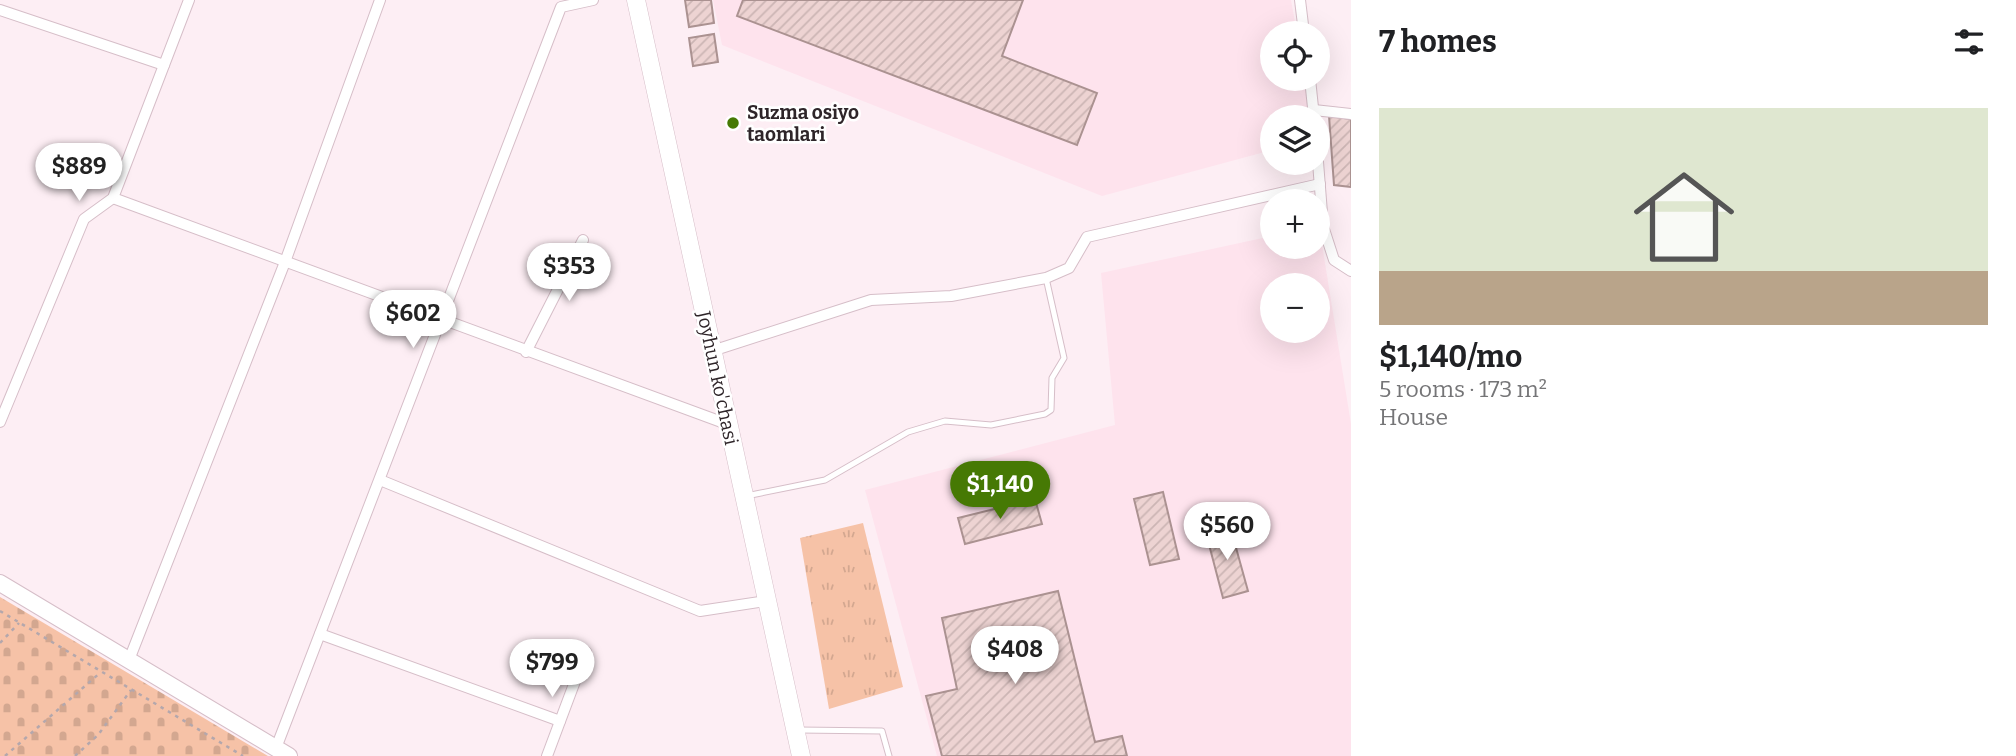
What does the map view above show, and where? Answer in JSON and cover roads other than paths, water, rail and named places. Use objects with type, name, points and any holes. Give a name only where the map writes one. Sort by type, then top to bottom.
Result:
[{"type":"main road","name":"Joyhun ko'chasi","points":[[636,0],[802,756]]},
{"type":"street","points":[[0,422],[84,219],[113,198],[189,0]]},
{"type":"street","points":[[129,660],[285,262],[380,0]]},
{"type":"street","points":[[0,583],[283,752],[320,634],[561,7],[593,0]]},
{"type":"street","points":[[1300,0],[1303,21]]},
{"type":"street","points":[[0,10],[164,65]]},
{"type":"street","points":[[1330,114],[1351,114]]},
{"type":"street","points":[[1319,175],[1323,226],[1334,260],[1351,271]]},
{"type":"street","points":[[712,351],[871,300],[951,296],[1046,278],[1069,268],[1087,237],[1320,184]]},
{"type":"street","points":[[113,198],[441,321],[727,424]]},
{"type":"street","points":[[526,352],[583,240]]},
{"type":"street","points":[[380,480],[700,611],[766,601]]},
{"type":"street","points":[[320,634],[560,721]]},
{"type":"street","points":[[547,756],[586,652]]},
{"type":"lane","points":[[743,496],[825,480],[908,432],[945,421],[991,425],[1045,414],[1051,410],[1052,378],[1064,358],[1046,278]]},
{"type":"lane","points":[[796,730],[882,731],[889,756]]},
{"type":"place","name":"Suzma osiyo taomlari","points":[[733,123]]}]
